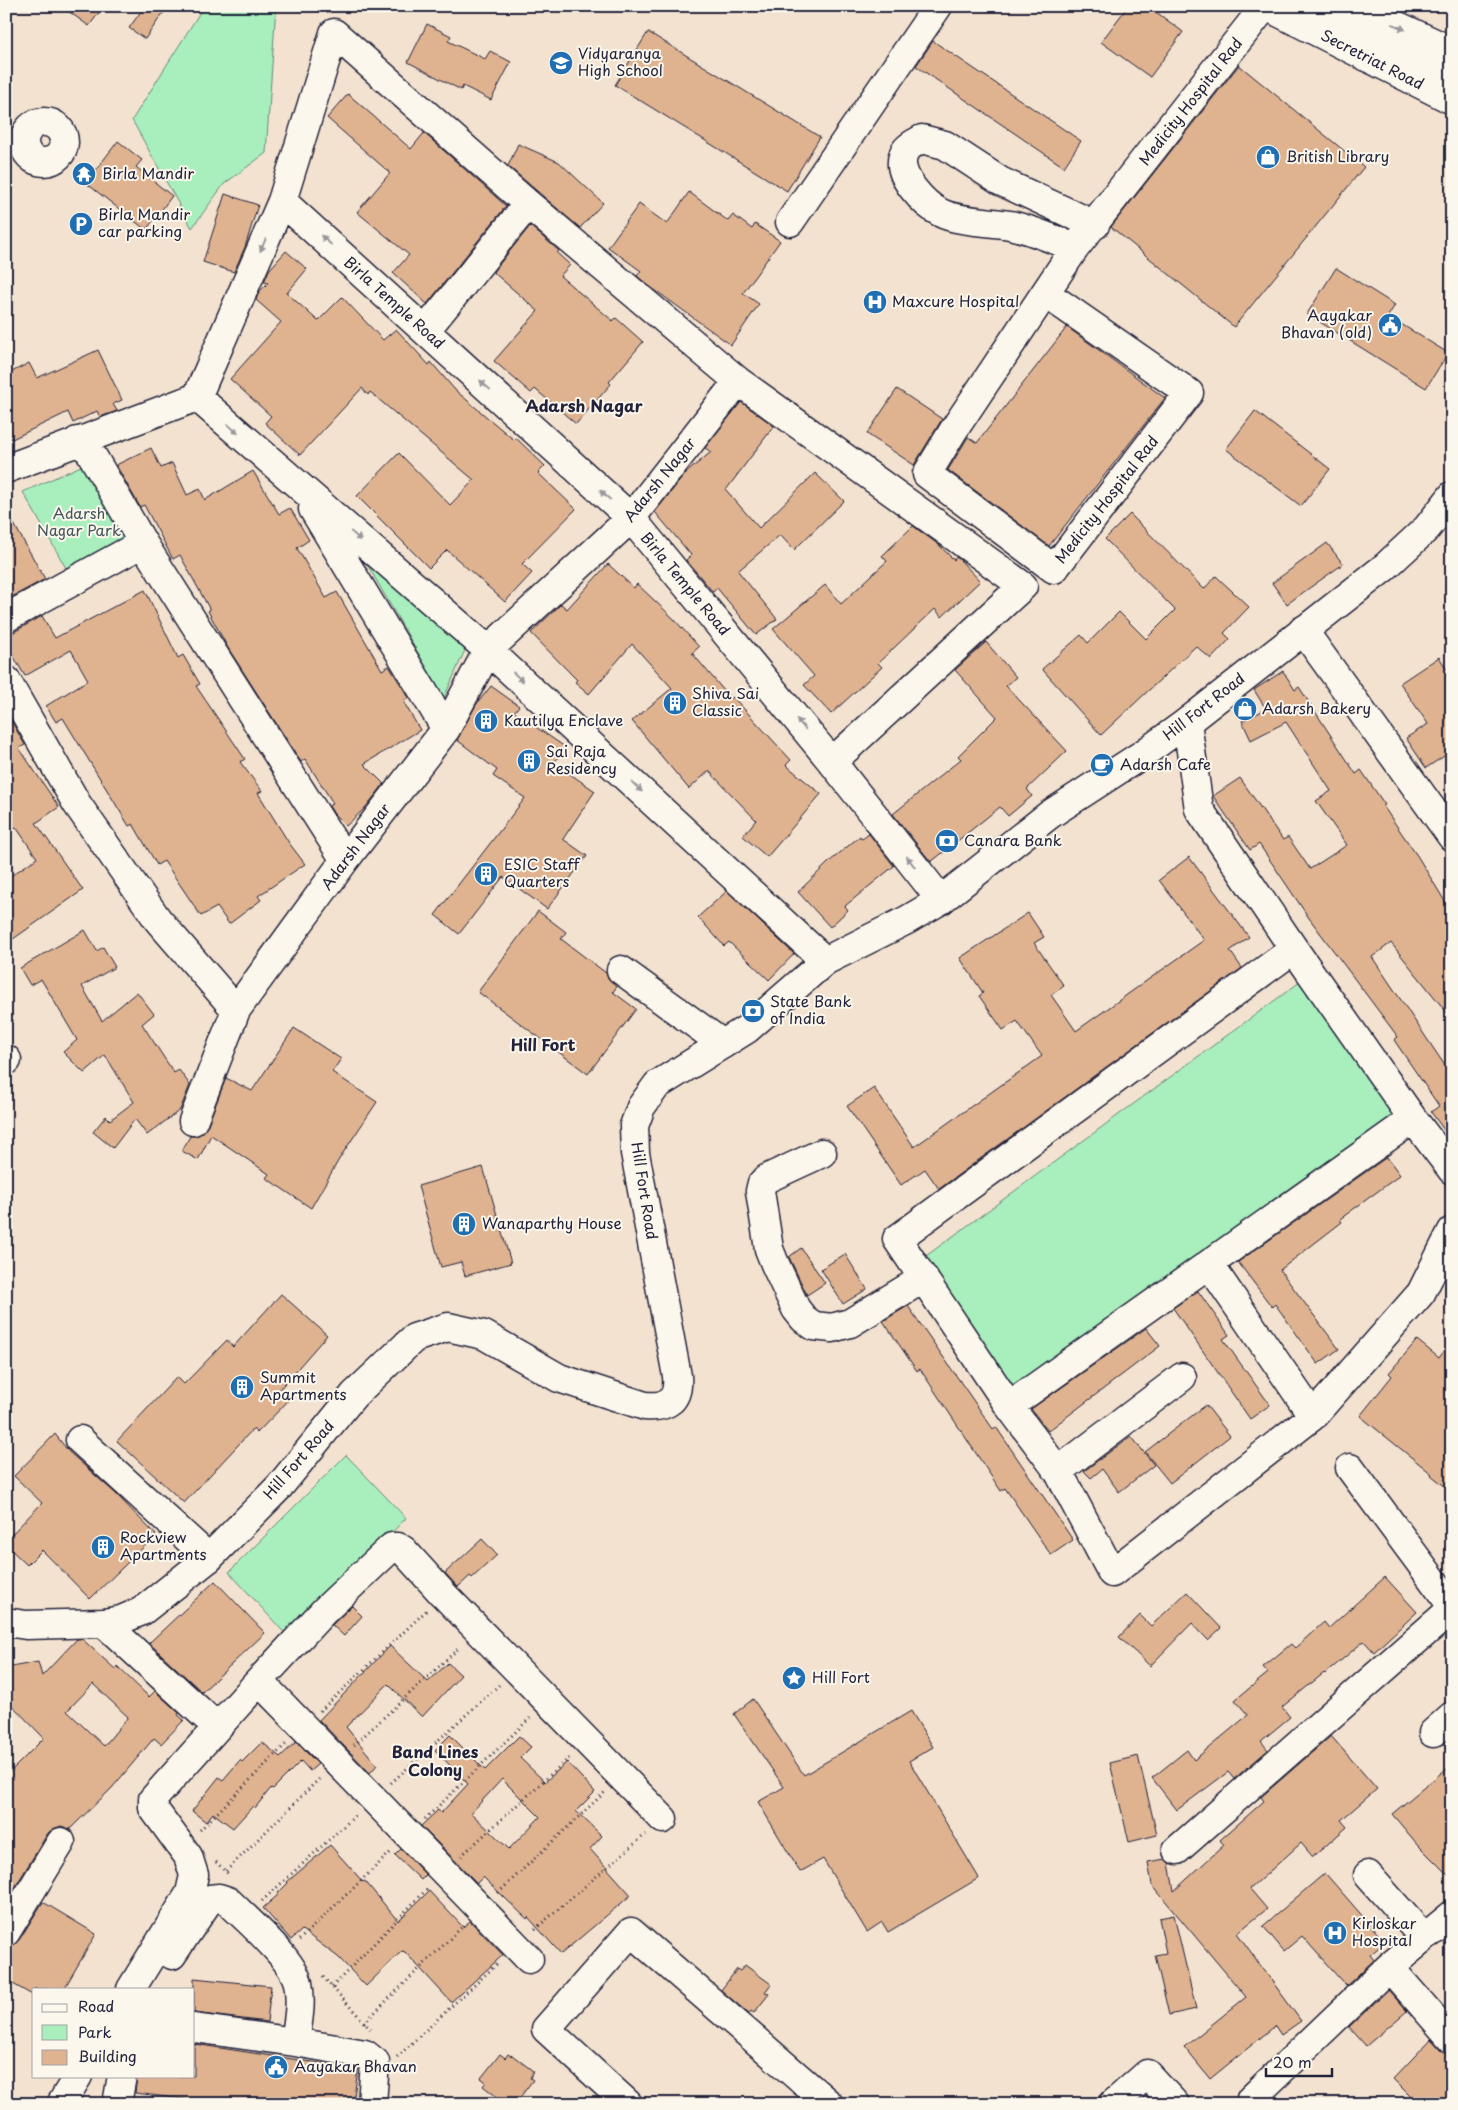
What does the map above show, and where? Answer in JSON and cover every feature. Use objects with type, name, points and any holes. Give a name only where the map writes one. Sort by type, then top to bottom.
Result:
[{"type":"main road","points":[[790,222],[938,6]]},
{"type":"main road","name":"Secretriat Road","points":[[1266,6],[1452,100]]},
{"type":"main road","name":"Medicity Hospital Rad","points":[[1045,293],[1189,393],[1054,569],[927,474],[952,431],[1075,248],[1266,6]]},
{"type":"main road","points":[[1299,6],[1452,78]]},
{"type":"main road","points":[[1355,6],[1452,51]]},
{"type":"main road","points":[[6,469],[197,397],[282,201],[334,33],[528,204],[738,381],[1023,586],[832,762]]},
{"type":"main road","points":[[1075,248],[1031,231],[942,214],[921,197],[906,180],[902,156],[910,145],[922,139],[945,145],[1000,181],[1095,225]]},
{"type":"main road","name":"Birla Temple Road","points":[[282,201],[631,518],[832,762],[941,900]]},
{"type":"main road","points":[[425,331],[528,204]]},
{"type":"main road","name":"Adarsh Nagar","points":[[193,1120],[236,1010],[345,860],[446,729],[488,650],[631,518],[738,381]]},
{"type":"main road","points":[[197,397],[488,650],[825,961]]},
{"type":"main road","points":[[77,441],[89,450],[143,543],[345,860]]},
{"type":"main road","points":[[299,487],[446,729]]},
{"type":"main road","name":"Hill Fort Road","points":[[6,1622],[26,1625],[104,1623],[120,1620],[142,1610],[209,1558],[279,1487],[354,1395],[414,1338],[448,1327],[484,1335],[558,1378],[615,1398],[645,1406],[656,1407],[668,1403],[678,1389],[677,1376],[635,1153],[634,1126],[641,1107],[657,1085],[748,1029],[825,961],[907,920],[941,900],[1048,815],[1143,754],[1187,722],[1385,567],[1449,505]]},
{"type":"main road","points":[[6,618],[143,543]]},
{"type":"main road","points":[[1303,630],[1452,836]]},
{"type":"main road","points":[[6,680],[77,804],[158,920],[236,1010]]},
{"type":"main road","points":[[1187,722],[1199,809],[1413,1119],[1452,1170]]},
{"type":"main road","points":[[1294,949],[897,1239],[1009,1406],[1058,1471],[1112,1573],[1313,1416],[1420,1293],[1452,1232]]},
{"type":"main road","points":[[621,970],[722,1044]]},
{"type":"main road","points":[[1009,1406],[1413,1119]]},
{"type":"main road","points":[[822,1153],[768,1178],[762,1183],[760,1192],[769,1249],[800,1314],[814,1326],[832,1328],[850,1323],[924,1278]]},
{"type":"main road","points":[[1209,1264],[1313,1416]]},
{"type":"main road","points":[[1058,1471],[1182,1377]]},
{"type":"main road","points":[[80,1440],[209,1558]]},
{"type":"main road","points":[[1177,1850],[1452,1607],[1350,1468]]},
{"type":"main road","points":[[132,1988],[190,1893],[194,1875],[188,1856],[153,1808],[154,1799],[259,1680],[360,1575],[392,1546],[398,1546],[663,1819]]},
{"type":"main road","points":[[104,1623],[217,1727]]},
{"type":"main road","points":[[259,1680],[523,1952]]},
{"type":"main road","points":[[6,1932],[61,1842]]},
{"type":"main road","points":[[1368,1874],[1424,1938]]},
{"type":"main road","points":[[150,1988],[210,1899],[219,1898],[228,1901],[290,1965],[298,1982],[300,2005],[295,2042]]},
{"type":"main road","points":[[1251,2099],[1389,1968],[1452,1915]]},
{"type":"main road","points":[[628,2104],[546,2028],[631,1932],[829,2104]]},
{"type":"main road","points":[[1389,1968],[1452,2039]]},
{"type":"main road","points":[[195,2028],[365,2054],[375,2062],[372,2104]]},
{"type":"main road","points":[[1113,2104],[1147,2074],[1175,2104]]},
{"type":"main road","points":[[62,2104],[77,2078]]},
{"type":"main road","points":[[117,2104],[122,2078]]},
{"type":"path","points":[[390,2050],[396,2058],[523,1952],[663,1819]]},
{"type":"path","points":[[188,1856],[207,1857],[219,1863],[232,1878]]},
{"type":"path","points":[[319,1973],[377,2037]]},
{"type":"green space","points":[[204,6],[276,6],[266,153],[224,184],[192,228],[132,120]]},
{"type":"green space","name":"Adarsh Nagar Park","points":[[81,466],[117,517],[127,537],[66,568],[23,492]]},
{"type":"green space","points":[[360,552],[469,641],[444,698]]},
{"type":"green space","points":[[1304,979],[1400,1114],[1014,1388],[926,1256]]},
{"type":"green space","points":[[346,1455],[406,1518],[290,1639],[229,1572]]},
{"type":"building","points":[[61,6],[104,6],[89,26]]},
{"type":"building","points":[[145,6],[168,6],[145,39],[129,28]]},
{"type":"building","points":[[1128,6],[1148,6],[1183,32],[1150,77],[1101,42]]},
{"type":"building","points":[[427,24],[451,36],[448,41],[485,59],[490,51],[511,62],[491,100],[463,86],[461,90],[408,62]]},
{"type":"building","points":[[648,32],[820,137],[787,191],[615,85]]},
{"type":"building","points":[[933,41],[1081,141],[1064,167],[916,66]]},
{"type":"building","points":[[1239,65],[1364,167],[1234,327],[1111,227]]},
{"type":"building","points":[[348,94],[411,149],[424,133],[506,206],[427,304],[393,273],[409,255],[357,212],[390,173],[327,118]]},
{"type":"building","points":[[118,141],[142,160],[136,167],[172,196],[146,230],[86,183]]},
{"type":"building","points":[[518,144],[559,162],[603,203],[580,228],[508,166]]},
{"type":"building","points":[[689,192],[728,221],[733,215],[752,229],[755,224],[780,241],[743,293],[759,304],[731,345],[648,285],[637,276],[641,271],[608,247],[639,204],[667,224]]},
{"type":"building","points":[[225,194],[258,205],[245,247],[234,272],[203,262]]},
{"type":"building","points":[[530,226],[559,251],[557,253],[570,265],[560,276],[613,321],[616,318],[643,342],[609,382],[611,384],[576,424],[535,389],[531,393],[494,361],[538,311],[493,272]]},
{"type":"building","points":[[286,251],[307,269],[287,293],[318,321],[342,297],[383,340],[396,329],[429,365],[431,362],[455,390],[514,440],[516,438],[545,466],[538,473],[576,509],[522,564],[532,573],[505,602],[447,550],[429,568],[357,496],[399,453],[450,505],[474,480],[370,392],[368,395],[362,388],[300,455],[265,423],[271,416],[230,379],[281,322],[256,300],[259,292],[268,283],[264,282],[269,270]]},
{"type":"building","points":[[1336,268],[1395,305],[1388,316],[1448,353],[1426,388],[1307,314]]},
{"type":"building","points":[[1067,327],[1165,398],[1049,546],[948,470],[968,437],[977,443]]},
{"type":"building","points":[[98,350],[122,400],[113,404],[117,411],[100,417],[97,411],[73,423],[68,412],[6,442],[6,375],[29,363],[37,378]]},
{"type":"building","points":[[897,389],[942,419],[914,465],[867,434]]},
{"type":"building","points":[[741,402],[774,426],[726,490],[759,528],[815,473],[844,501],[794,550],[780,535],[738,571],[777,619],[756,635],[717,588],[713,592],[686,560],[691,555],[655,512],[686,473],[711,452],[705,448]]},
{"type":"building","points":[[1255,411],[1330,469],[1301,506],[1226,449]]},
{"type":"building","points":[[151,448],[161,468],[172,463],[187,495],[200,489],[205,500],[253,471],[279,514],[290,508],[309,540],[297,548],[326,598],[337,592],[382,670],[389,666],[409,698],[403,701],[420,730],[364,764],[384,784],[365,808],[346,826],[334,814],[329,806],[333,803],[305,759],[301,762],[228,648],[180,555],[173,559],[144,505],[140,507],[116,465]]},
{"type":"building","points":[[6,510],[45,579],[6,600]]},
{"type":"building","points":[[1130,514],[1204,589],[1216,576],[1249,607],[1224,633],[1230,639],[1211,659],[1196,646],[1101,735],[1042,669],[1081,635],[1088,643],[1119,612],[1146,639],[1175,610],[1105,539]]},
{"type":"building","points":[[913,526],[939,545],[954,560],[956,557],[960,560],[980,581],[942,617],[935,609],[878,663],[882,667],[831,714],[804,685],[814,676],[773,629],[825,585],[841,604],[887,561],[882,556]]},
{"type":"building","points":[[1327,543],[1343,564],[1287,604],[1272,583]]},
{"type":"building","points":[[608,564],[634,588],[637,584],[673,618],[699,647],[692,653],[731,699],[733,697],[791,760],[786,765],[821,794],[767,857],[743,836],[756,820],[709,771],[689,789],[632,721],[672,688],[632,644],[589,694],[575,682],[577,680],[531,633],[561,604],[567,609]]},
{"type":"building","points":[[145,590],[178,658],[183,655],[200,684],[196,686],[245,759],[240,762],[262,791],[258,793],[289,843],[305,864],[258,896],[261,900],[229,924],[217,907],[201,916],[164,861],[157,865],[133,824],[129,826],[63,718],[56,722],[46,706],[88,680],[71,650],[25,676],[6,644],[6,634],[14,632],[42,616],[55,638]]},
{"type":"building","points":[[986,642],[1016,677],[1006,686],[1067,751],[1027,789],[1032,796],[1008,816],[1000,807],[931,862],[893,814],[961,759],[958,756],[997,717],[955,670]]},
{"type":"building","points":[[1439,657],[1452,677],[1452,751],[1426,768],[1406,738],[1428,724],[1400,683]]},
{"type":"building","points":[[1283,671],[1295,690],[1299,687],[1356,774],[1361,770],[1452,913],[1452,1019],[1391,943],[1372,957],[1452,1076],[1452,1141],[1431,1112],[1439,1106],[1394,1040],[1398,1037],[1309,918],[1259,844],[1250,850],[1213,796],[1240,778],[1283,840],[1288,837],[1310,869],[1347,845],[1316,801],[1331,791],[1286,722],[1251,740],[1242,721],[1266,709],[1254,690]]},
{"type":"building","points":[[491,686],[519,706],[514,712],[565,747],[554,763],[595,791],[563,839],[587,856],[547,909],[503,877],[459,934],[435,915],[525,798],[493,776],[497,770],[457,740],[476,705]]},
{"type":"building","points":[[6,712],[25,745],[19,748],[59,807],[36,823],[83,890],[6,944],[6,879],[37,858],[16,827],[6,834]]},
{"type":"building","points":[[869,834],[894,866],[845,906],[848,910],[830,927],[798,892],[860,836],[862,839]]},
{"type":"building","points":[[1189,857],[1249,937],[1230,951],[1242,968],[939,1189],[925,1169],[901,1185],[847,1106],[874,1088],[914,1147],[1042,1056],[1017,1021],[1003,1030],[979,996],[983,993],[960,958],[1028,913],[1044,937],[1034,943],[1064,986],[1051,995],[1076,1031],[1204,940],[1159,880]]},
{"type":"building","points":[[727,891],[794,954],[769,980],[729,942],[724,946],[698,917]]},
{"type":"building","points":[[538,911],[566,932],[561,939],[606,973],[607,977],[617,986],[613,992],[636,1009],[588,1074],[478,992]]},
{"type":"building","points":[[85,930],[97,951],[103,947],[115,967],[82,986],[102,1021],[137,992],[154,1014],[142,1024],[174,1073],[179,1070],[190,1085],[180,1110],[147,1135],[135,1119],[113,1148],[93,1132],[106,1116],[110,1120],[134,1102],[105,1055],[84,1073],[63,1052],[77,1040],[41,979],[30,985],[20,968]]},
{"type":"building","points":[[294,1028],[341,1059],[332,1072],[377,1102],[341,1156],[311,1208],[266,1178],[269,1174],[211,1135],[198,1160],[182,1151],[190,1136],[202,1133],[207,1127],[226,1078],[252,1091]]},
{"type":"building","points":[[1387,1157],[1400,1175],[1340,1219],[1342,1222],[1280,1270],[1339,1349],[1318,1364],[1275,1304],[1272,1307],[1238,1262]]},
{"type":"building","name":"Wanaparthy House","points":[[483,1167],[511,1263],[465,1276],[461,1262],[441,1267],[418,1186]]},
{"type":"building","points":[[801,1248],[825,1283],[807,1295],[789,1257]]},
{"type":"building","points":[[845,1254],[867,1289],[843,1304],[821,1269]]},
{"type":"building","points":[[1198,1291],[1229,1335],[1223,1339],[1270,1405],[1250,1419],[1173,1308]]},
{"type":"building","points":[[281,1294],[327,1335],[278,1391],[288,1401],[257,1433],[253,1429],[184,1503],[117,1441],[177,1377],[184,1384],[227,1340],[233,1347]]},
{"type":"building","points":[[908,1306],[993,1429],[996,1427],[1073,1540],[1051,1555],[1005,1488],[1001,1491],[920,1369],[917,1371],[883,1321]]},
{"type":"building","points":[[1146,1328],[1160,1346],[1048,1431],[1031,1409]]},
{"type":"building","points":[[1417,1340],[1439,1358],[1452,1340],[1452,1492],[1360,1416],[1392,1376],[1389,1373]]},
{"type":"building","points":[[1206,1405],[1230,1436],[1170,1483],[1145,1452]]},
{"type":"building","points":[[55,1434],[69,1452],[115,1493],[156,1535],[90,1599],[42,1550],[27,1565],[6,1545],[6,1540],[42,1503],[14,1476]]},
{"type":"building","points":[[1131,1436],[1154,1465],[1119,1492],[1102,1469],[1091,1478],[1084,1471]]},
{"type":"building","points":[[482,1539],[497,1555],[472,1578],[470,1576],[458,1587],[445,1573]]},
{"type":"building","points":[[1385,1577],[1417,1612],[1374,1652],[1364,1641],[1282,1707],[1290,1717],[1261,1741],[1268,1750],[1234,1779],[1228,1772],[1177,1810],[1152,1778],[1187,1750],[1194,1760],[1248,1715],[1235,1700],[1268,1673],[1263,1667],[1291,1644],[1295,1648],[1324,1622],[1329,1628]]},
{"type":"building","points":[[215,1581],[265,1633],[202,1692],[149,1643]]},
{"type":"building","points":[[1187,1592],[1221,1628],[1208,1640],[1192,1623],[1150,1666],[1119,1637],[1140,1615],[1151,1626]]},
{"type":"building","points":[[352,1606],[362,1616],[344,1636],[332,1625]]},
{"type":"building","points":[[77,1639],[82,1639],[115,1669],[117,1666],[149,1697],[155,1691],[184,1720],[161,1744],[154,1738],[112,1788],[70,1829],[61,1826],[48,1833],[6,1902],[6,1776],[44,1738],[6,1699],[6,1668],[38,1662],[42,1676]],"holes":[[[93,1684],[128,1717],[104,1746],[67,1711]]]},
{"type":"building","points":[[390,1646],[428,1682],[448,1663],[461,1675],[422,1717],[388,1684],[346,1727],[377,1765],[370,1773],[319,1720]]},
{"type":"building","points":[[753,1699],[804,1775],[911,1711],[933,1747],[909,1761],[979,1878],[888,1932],[882,1922],[867,1932],[823,1859],[800,1872],[758,1802],[784,1787],[734,1714]]},
{"type":"building","points":[[450,1735],[485,1770],[519,1736],[531,1747],[520,1758],[545,1782],[567,1762],[595,1792],[576,1811],[602,1836],[590,1849],[631,1895],[561,1954],[528,1917],[527,1919],[483,1877],[477,1883],[421,1826],[438,1810],[441,1813],[468,1784],[435,1750]],"holes":[[[502,1779],[540,1817],[509,1849],[471,1813]]]},
{"type":"building","points":[[1331,1736],[1377,1789],[1341,1820],[1347,1827],[1313,1857],[1301,1843],[1250,1889],[1267,1909],[1237,1933],[1301,2021],[1281,2035],[1275,2026],[1210,2079],[1184,2047],[1246,1997],[1152,1885],[1148,1862],[1165,1859],[1169,1863],[1174,1891],[1224,1845],[1220,1840],[1264,1801],[1261,1797]]},
{"type":"building","points":[[262,1742],[280,1757],[296,1742],[318,1764],[310,1771],[301,1761],[273,1789],[271,1788],[255,1808],[253,1806],[233,1828],[213,1813],[206,1822],[192,1811],[219,1777],[223,1780],[240,1760],[242,1762]]},
{"type":"building","points":[[1138,1756],[1157,1835],[1129,1842],[1110,1763]]},
{"type":"building","points":[[1452,1764],[1452,1879],[1418,1845],[1392,1814]]},
{"type":"building","points":[[330,1845],[363,1882],[365,1881],[398,1921],[429,1891],[463,1927],[470,1921],[503,1955],[451,2002],[405,1952],[402,1951],[366,1986],[338,1957],[302,1930],[291,1940],[263,1908],[279,1894],[287,1882]]},
{"type":"building","points":[[401,1849],[426,1875],[421,1880],[395,1855]]},
{"type":"building","points":[[1325,1873],[1385,1942],[1370,1955],[1374,1960],[1346,1986],[1302,1936],[1284,1951],[1263,1926]]},
{"type":"building","points":[[43,1902],[96,1934],[65,1988],[32,1988],[32,1995],[6,1980],[6,1948],[14,1945]]},
{"type":"building","points":[[1174,1915],[1196,2009],[1169,2015],[1155,1955],[1166,1953],[1159,1918]]},
{"type":"building","points":[[745,1965],[771,1984],[765,1992],[769,1994],[754,2013],[751,2011],[749,2014],[721,1990],[737,1969],[740,1971]]},
{"type":"building","points":[[194,1978],[271,1986],[267,2022],[195,2013]]},
{"type":"building","points":[[1388,1990],[1407,2011],[1366,2046],[1349,2027]]},
{"type":"building","points":[[1431,2039],[1441,2050],[1452,2054],[1452,2104],[1418,2104],[1393,2079]]},
{"type":"building","name":"Aayakar Bhavan","points":[[195,2044],[358,2069],[353,2104],[223,2104],[135,2093],[137,2078],[195,2078]]},
{"type":"building","points":[[500,2054],[505,2058],[508,2054],[512,2055],[533,2071],[530,2078],[533,2080],[515,2104],[506,2104],[483,2086],[486,2082],[481,2078]]},
{"type":"place","name":"Vidyaranya High School","points":[[561,63]]},
{"type":"place","name":"British Library","points":[[1268,157]]},
{"type":"place","name":"Birla Mandir","points":[[84,174]]},
{"type":"place","name":"Birla Mandir car parking","points":[[81,224]]},
{"type":"place","name":"Maxcure Hospital","points":[[875,302]]},
{"type":"place","name":"Aayakar Bhavan (old)","points":[[1390,325]]},
{"type":"place","name":"Shiva Sai Classic","points":[[675,703]]},
{"type":"place","name":"Adarsh Bakery","points":[[1245,709]]},
{"type":"place","name":"Kautilya Enclave","points":[[486,721]]},
{"type":"place","name":"Sai Raja Residency","points":[[529,761]]},
{"type":"place","name":"Adarsh Cafe","points":[[1102,765]]},
{"type":"place","name":"Canara Bank","points":[[947,841]]},
{"type":"place","name":"ESIC Staff Quarters","points":[[486,874]]},
{"type":"place","name":"State Bank of India","points":[[753,1011]]},
{"type":"place","name":"Wanaparthy House","points":[[464,1224]]},
{"type":"place","name":"Summit Apartments","points":[[242,1387]]},
{"type":"place","name":"Rockview Apartments","points":[[103,1547]]},
{"type":"place","name":"Hill Fort","points":[[794,1678]]},
{"type":"place","name":"Kirloskar Hospital","points":[[1335,1933]]},
{"type":"place","name":"Aayakar Bhavan","points":[[276,2067]]},
{"type":"district","name":"Adarsh Nagar","points":[[584,406]]},
{"type":"district","name":"Hill Fort","points":[[543,1045]]},
{"type":"district","name":"Band Lines Colony","points":[[435,1761]]}]
